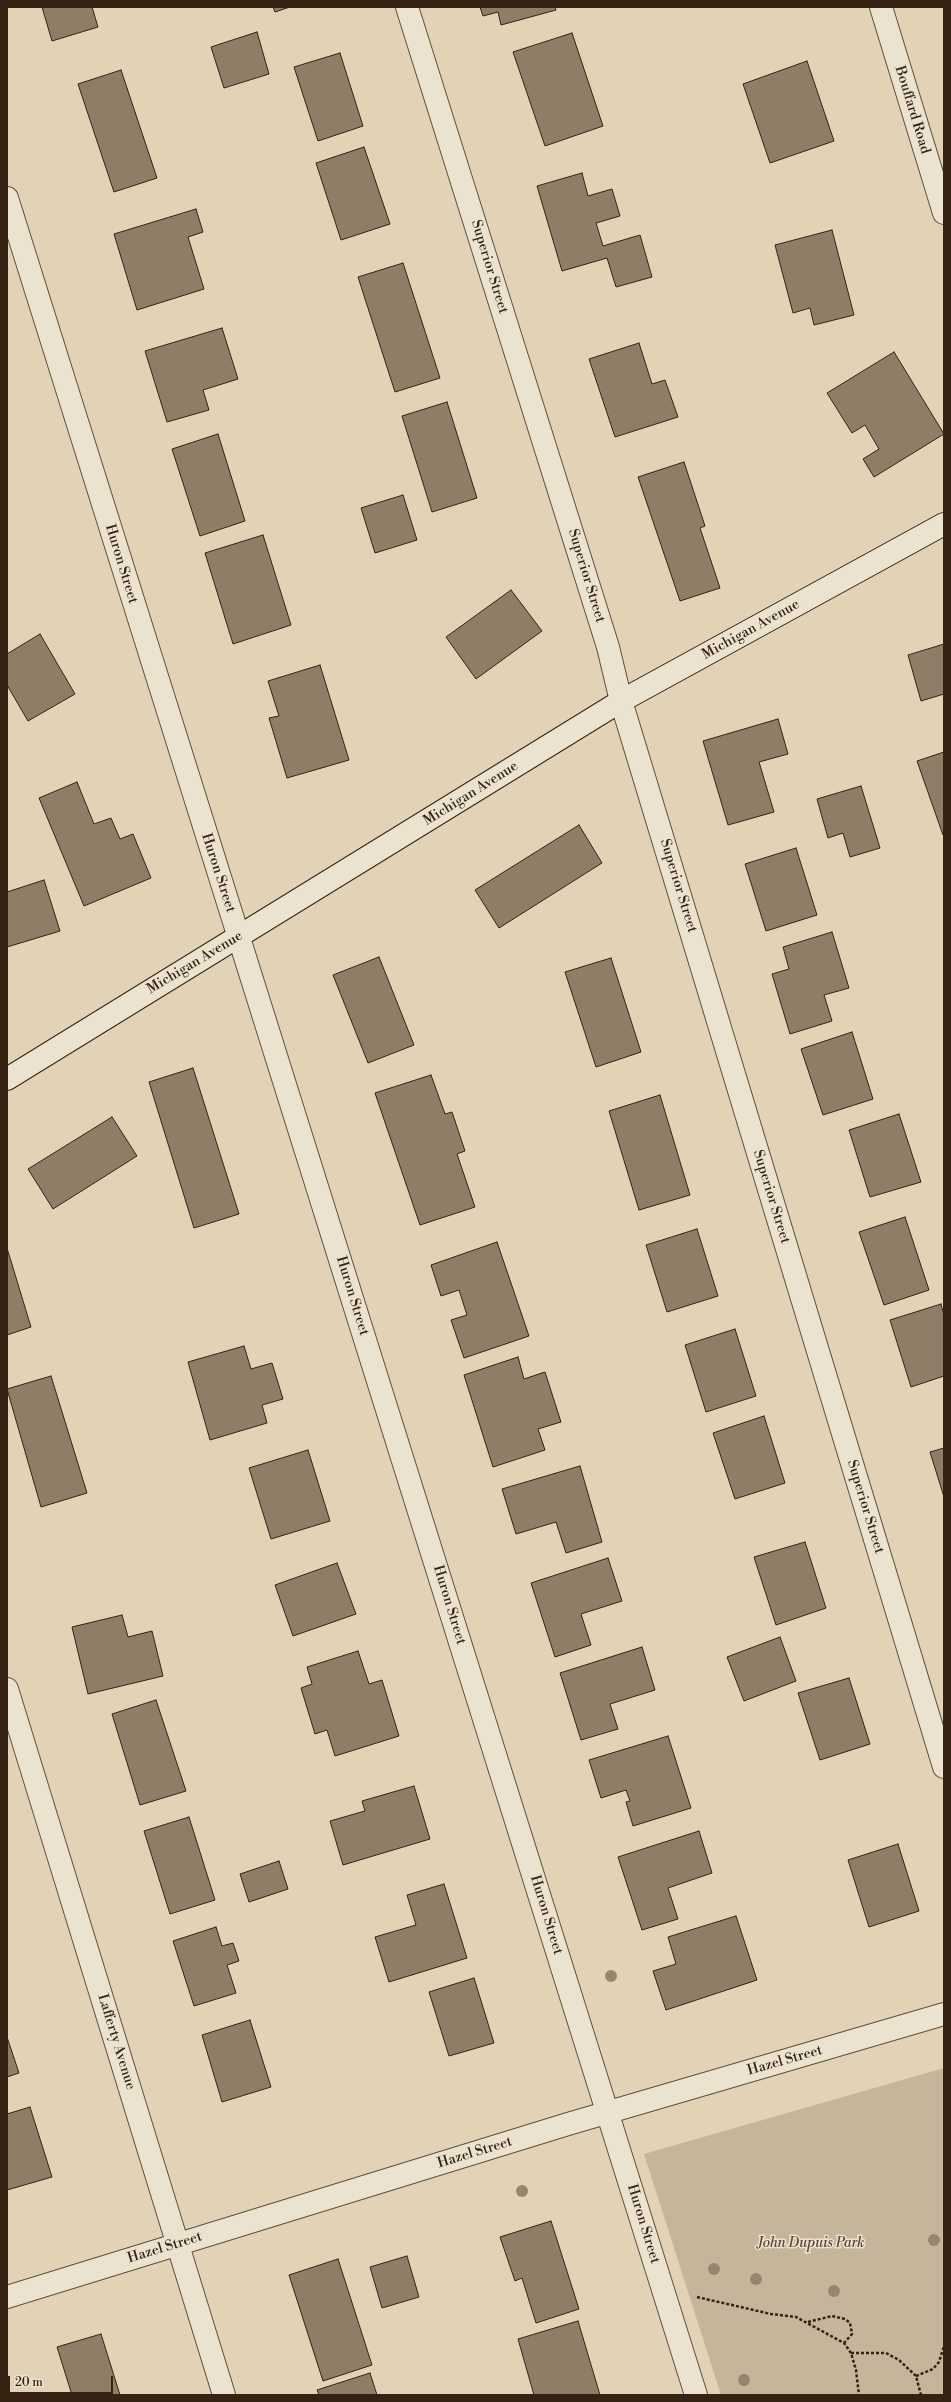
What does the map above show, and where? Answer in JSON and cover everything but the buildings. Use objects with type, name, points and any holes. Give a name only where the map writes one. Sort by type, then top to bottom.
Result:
[{"type":"street","name":"Superior Street","points":[[407,7],[608,647],[621,701],[944,1767]]},
{"type":"street","name":"Bouffard Road","points":[[881,7],[944,213]]},
{"type":"street","name":"Huron Street","points":[[7,198],[666,2295],[696,2395]]},
{"type":"street","name":"Michigan Avenue","points":[[7,1079],[621,701],[944,524]]},
{"type":"street","name":"Lafferty Avenue","points":[[7,1689],[224,2395]]},
{"type":"street","name":"Hazel Street","points":[[7,2297],[608,2112],[944,2014]]},
{"type":"path","points":[[666,2295],[703,2297],[771,2314],[796,2317],[808,2322],[844,2343],[851,2354],[856,2370],[859,2395]]},
{"type":"path","points":[[808,2322],[832,2316],[845,2319],[850,2323],[852,2334],[844,2343]]},
{"type":"path","points":[[916,2376],[933,2369],[939,2362],[944,2346]]},
{"type":"path","points":[[851,2354],[886,2353],[899,2360],[916,2376],[921,2395]]},
{"type":"green space","name":"John Dupuis Park","points":[[944,2068],[944,2395],[721,2395],[644,2154]]}]
